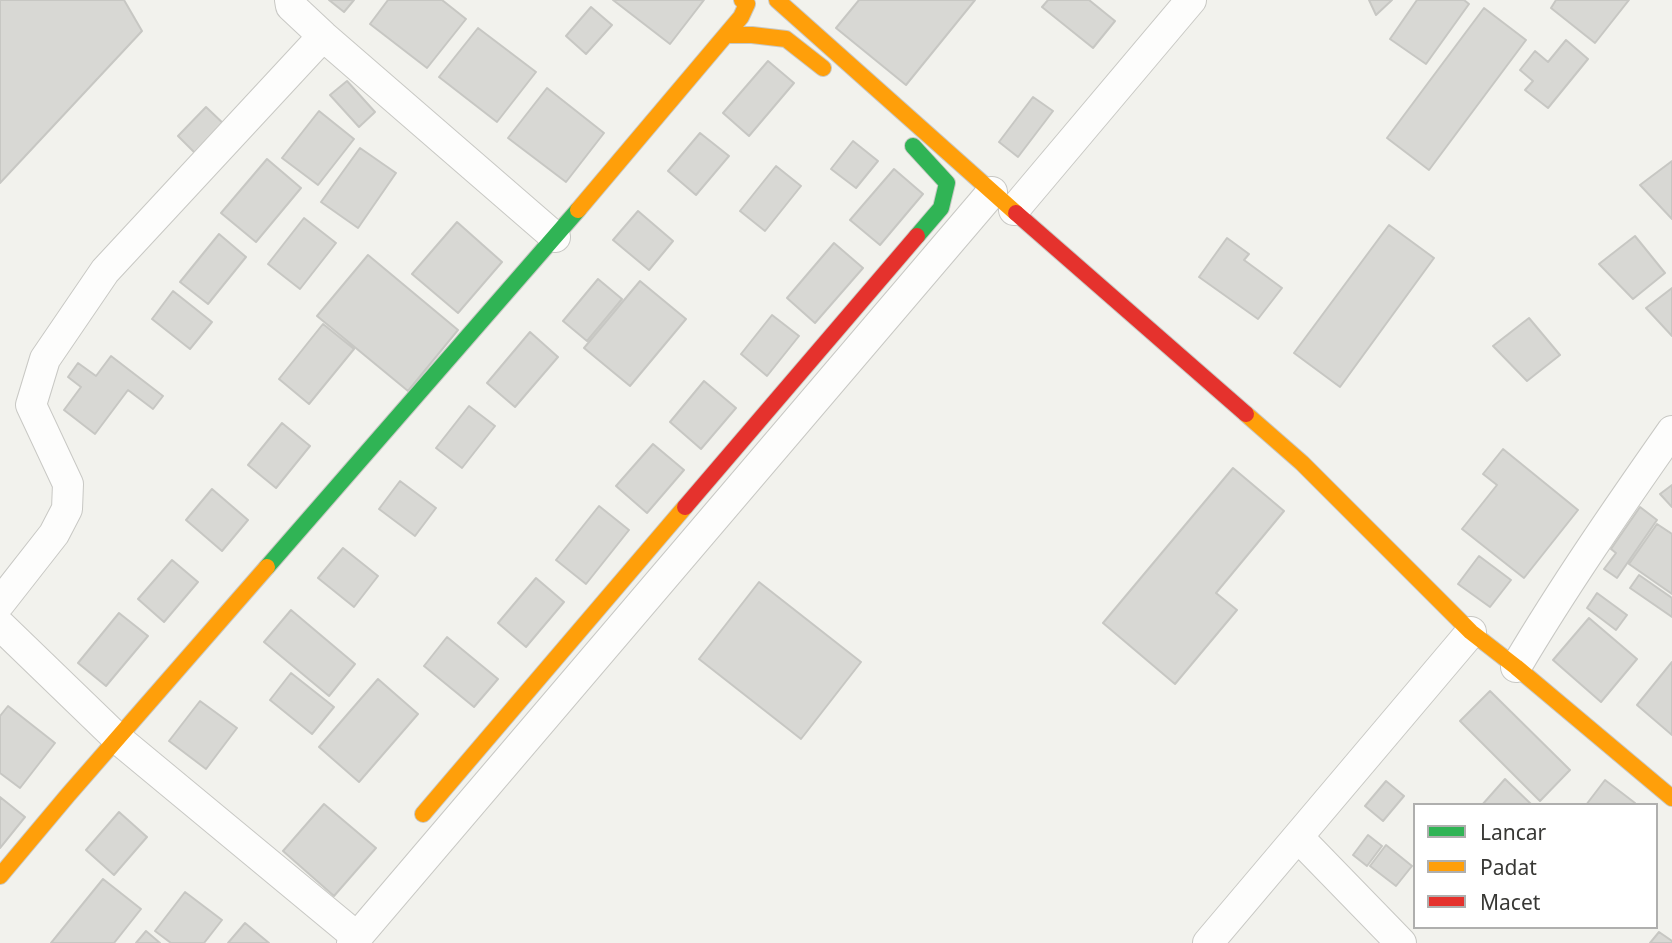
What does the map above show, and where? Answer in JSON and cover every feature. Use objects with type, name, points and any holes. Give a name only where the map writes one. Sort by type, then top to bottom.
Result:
[{"type":"street","points":[[290,0],[291,6],[323,36],[555,237]]},
{"type":"street","points":[[0,876],[555,237],[741,18],[747,4],[742,0]]},
{"type":"street","points":[[777,0],[1302,463],[1471,632],[1672,798]]},
{"type":"street","points":[[0,625],[118,739],[354,940],[1003,201],[1191,0]]},
{"type":"street","points":[[726,35],[786,39],[840,81]]},
{"type":"street","points":[[0,603],[54,534],[67,509],[68,484],[31,405],[45,359],[105,271],[323,36]]},
{"type":"street","points":[[423,814],[941,208],[947,183],[900,133]]},
{"type":"street","points":[[1516,667],[1586,555],[1672,431]]},
{"type":"street","points":[[1208,943],[1471,632]]},
{"type":"street","points":[[1298,837],[1401,943]]},
{"type":"building","points":[[0,0],[124,0],[142,31],[0,183]]},
{"type":"building","points":[[329,0],[354,0],[344,12]]},
{"type":"building","points":[[388,0],[442,0],[466,19],[427,68],[370,24]]},
{"type":"building","points":[[613,0],[704,0],[670,44]]},
{"type":"building","points":[[859,0],[975,0],[906,85],[836,28]]},
{"type":"building","points":[[1048,0],[1089,0],[1115,21],[1093,48],[1042,7]]},
{"type":"building","points":[[1369,0],[1392,0],[1376,15]]},
{"type":"building","points":[[1417,0],[1464,0],[1469,4],[1426,64],[1390,39]]},
{"type":"building","points":[[1556,0],[1629,0],[1595,43],[1551,8]]},
{"type":"building","points":[[591,7],[612,25],[586,54],[566,36]]},
{"type":"building","points":[[1484,8],[1526,40],[1429,170],[1387,138]]},
{"type":"building","points":[[478,28],[536,72],[497,122],[439,77]]},
{"type":"building","points":[[1566,40],[1588,59],[1548,108],[1525,90],[1533,81],[1520,70],[1535,51],[1548,62]]},
{"type":"building","points":[[768,61],[794,83],[749,136],[723,113]]},
{"type":"building","points":[[347,81],[375,112],[359,127],[330,95]]},
{"type":"building","points":[[547,88],[604,133],[566,182],[508,138]]},
{"type":"building","points":[[1033,97],[1053,111],[1018,157],[999,142]]},
{"type":"building","points":[[206,107],[228,128],[199,157],[178,136]]},
{"type":"building","points":[[319,111],[354,139],[318,185],[282,158]]},
{"type":"building","points":[[700,133],[729,156],[696,195],[668,171]]},
{"type":"building","points":[[853,141],[878,161],[856,188],[831,169]]},
{"type":"building","points":[[360,148],[396,173],[358,228],[321,202]]},
{"type":"building","points":[[267,159],[301,188],[256,242],[221,213]]},
{"type":"building","points":[[1672,161],[1672,219],[1640,185]]},
{"type":"building","points":[[776,166],[801,186],[765,231],[740,211]]},
{"type":"building","points":[[894,169],[923,194],[880,245],[850,220]]},
{"type":"building","points":[[638,211],[673,241],[649,270],[613,240]]},
{"type":"building","points":[[304,218],[336,243],[300,289],[268,264]]},
{"type":"building","points":[[457,222],[502,262],[458,313],[412,274]]},
{"type":"building","points":[[1389,225],[1434,258],[1340,387],[1294,353]]},
{"type":"building","points":[[219,234],[246,257],[208,304],[180,282]]},
{"type":"building","points":[[1635,236],[1665,273],[1633,299],[1599,264]]},
{"type":"building","points":[[1227,238],[1249,254],[1244,260],[1282,288],[1258,319],[1199,277]]},
{"type":"building","points":[[834,243],[863,268],[815,323],[787,298]]},
{"type":"building","points":[[368,255],[458,330],[408,391],[317,316]]},
{"type":"building","points":[[598,279],[622,299],[587,341],[563,321]]},
{"type":"building","points":[[640,281],[686,319],[630,386],[584,348]]},
{"type":"building","points":[[1672,288],[1672,336],[1646,308]]},
{"type":"building","points":[[173,291],[212,322],[190,349],[152,319]]},
{"type":"building","points":[[772,315],[799,336],[767,376],[741,354]]},
{"type":"building","points":[[1529,318],[1560,355],[1527,381],[1493,346]]},
{"type":"building","points":[[323,324],[354,349],[309,404],[279,379]]},
{"type":"building","points":[[530,332],[558,357],[515,407],[487,383]]},
{"type":"building","points":[[111,356],[163,396],[153,409],[128,390],[95,434],[64,410],[81,387],[68,377],[78,363],[96,376]]},
{"type":"building","points":[[704,381],[736,408],[701,449],[670,422]]},
{"type":"building","points":[[469,406],[495,426],[462,468],[436,448]]},
{"type":"building","points":[[282,423],[310,446],[276,488],[248,465]]},
{"type":"building","points":[[653,444],[684,470],[647,513],[616,486]]},
{"type":"building","points":[[1503,449],[1578,510],[1524,578],[1462,529],[1497,485],[1483,474]]},
{"type":"building","points":[[1233,468],[1284,511],[1216,593],[1237,610],[1175,684],[1103,623]]},
{"type":"building","points":[[400,481],[436,508],[415,536],[379,509]]},
{"type":"building","points":[[1672,485],[1672,507],[1660,494]]},
{"type":"building","points":[[212,489],[248,520],[222,551],[186,520]]},
{"type":"building","points":[[599,506],[629,530],[586,584],[556,560]]},
{"type":"building","points":[[1640,507],[1657,520],[1617,578],[1604,569],[1616,553],[1611,549]]},
{"type":"building","points":[[1657,524],[1672,534],[1672,594],[1629,564]]},
{"type":"building","points":[[343,548],[378,576],[354,607],[318,578]]},
{"type":"building","points":[[1479,556],[1511,580],[1490,607],[1458,584]]},
{"type":"building","points":[[172,560],[198,582],[164,622],[138,599]]},
{"type":"building","points":[[1639,575],[1672,598],[1672,617],[1630,588]]},
{"type":"building","points":[[536,578],[564,602],[526,647],[498,623]]},
{"type":"building","points":[[759,582],[861,662],[801,739],[699,659]]},
{"type":"building","points":[[1597,593],[1627,615],[1616,630],[1587,608]]},
{"type":"building","points":[[291,610],[355,664],[329,696],[264,642]]},
{"type":"building","points":[[119,613],[148,636],[106,686],[78,663]]},
{"type":"building","points":[[1589,618],[1637,659],[1601,702],[1553,660]]},
{"type":"building","points":[[447,637],[498,679],[474,707],[424,666]]},
{"type":"building","points":[[1672,662],[1672,735],[1637,705]]},
{"type":"building","points":[[291,673],[334,707],[312,734],[270,700]]},
{"type":"building","points":[[378,679],[418,714],[359,782],[319,747]]},
{"type":"building","points":[[1490,691],[1570,770],[1540,801],[1460,721]]},
{"type":"building","points":[[200,701],[237,728],[206,769],[169,741]]},
{"type":"building","points":[[8,706],[55,743],[20,788],[0,773],[0,716]]},
{"type":"building","points":[[1505,779],[1530,803],[1484,803]]},
{"type":"building","points":[[1605,780],[1635,803],[1588,803]]},
{"type":"building","points":[[1386,781],[1404,796],[1383,821],[1365,806]]},
{"type":"building","points":[[0,797],[25,817],[0,848]]},
{"type":"building","points":[[324,804],[376,848],[334,896],[283,851]]},
{"type":"building","points":[[119,812],[147,837],[114,875],[86,850]]},
{"type":"building","points":[[1368,835],[1382,846],[1367,866],[1353,855]]},
{"type":"building","points":[[1386,845],[1412,866],[1396,886],[1370,866]]},
{"type":"building","points":[[103,879],[141,909],[114,943],[51,943]]},
{"type":"building","points":[[185,892],[222,920],[204,943],[171,943],[155,931]]},
{"type":"building","points":[[245,923],[269,943],[228,943]]},
{"type":"building","points":[[146,931],[160,943],[136,943]]},
{"type":"building","points":[[1659,932],[1672,941],[1672,943],[1650,943]]},
{"type":"traffic: fast","points":[[913,146],[947,183],[941,208],[917,236]]},
{"type":"traffic: fast","points":[[267,567],[578,210]]},
{"type":"traffic: slow","points":[[578,210],[741,17],[747,4],[742,0]]},
{"type":"traffic: slow","points":[[777,0],[1016,213]]},
{"type":"traffic: slow","points":[[726,35],[786,39],[823,68]]},
{"type":"traffic: slow","points":[[1246,414],[1302,463],[1471,632],[1672,798]]},
{"type":"traffic: slow","points":[[423,814],[685,507]]},
{"type":"traffic: slow","points":[[0,876],[267,567]]},
{"type":"traffic: jam","points":[[1016,213],[1246,414]]},
{"type":"traffic: jam","points":[[685,507],[917,236]]}]
